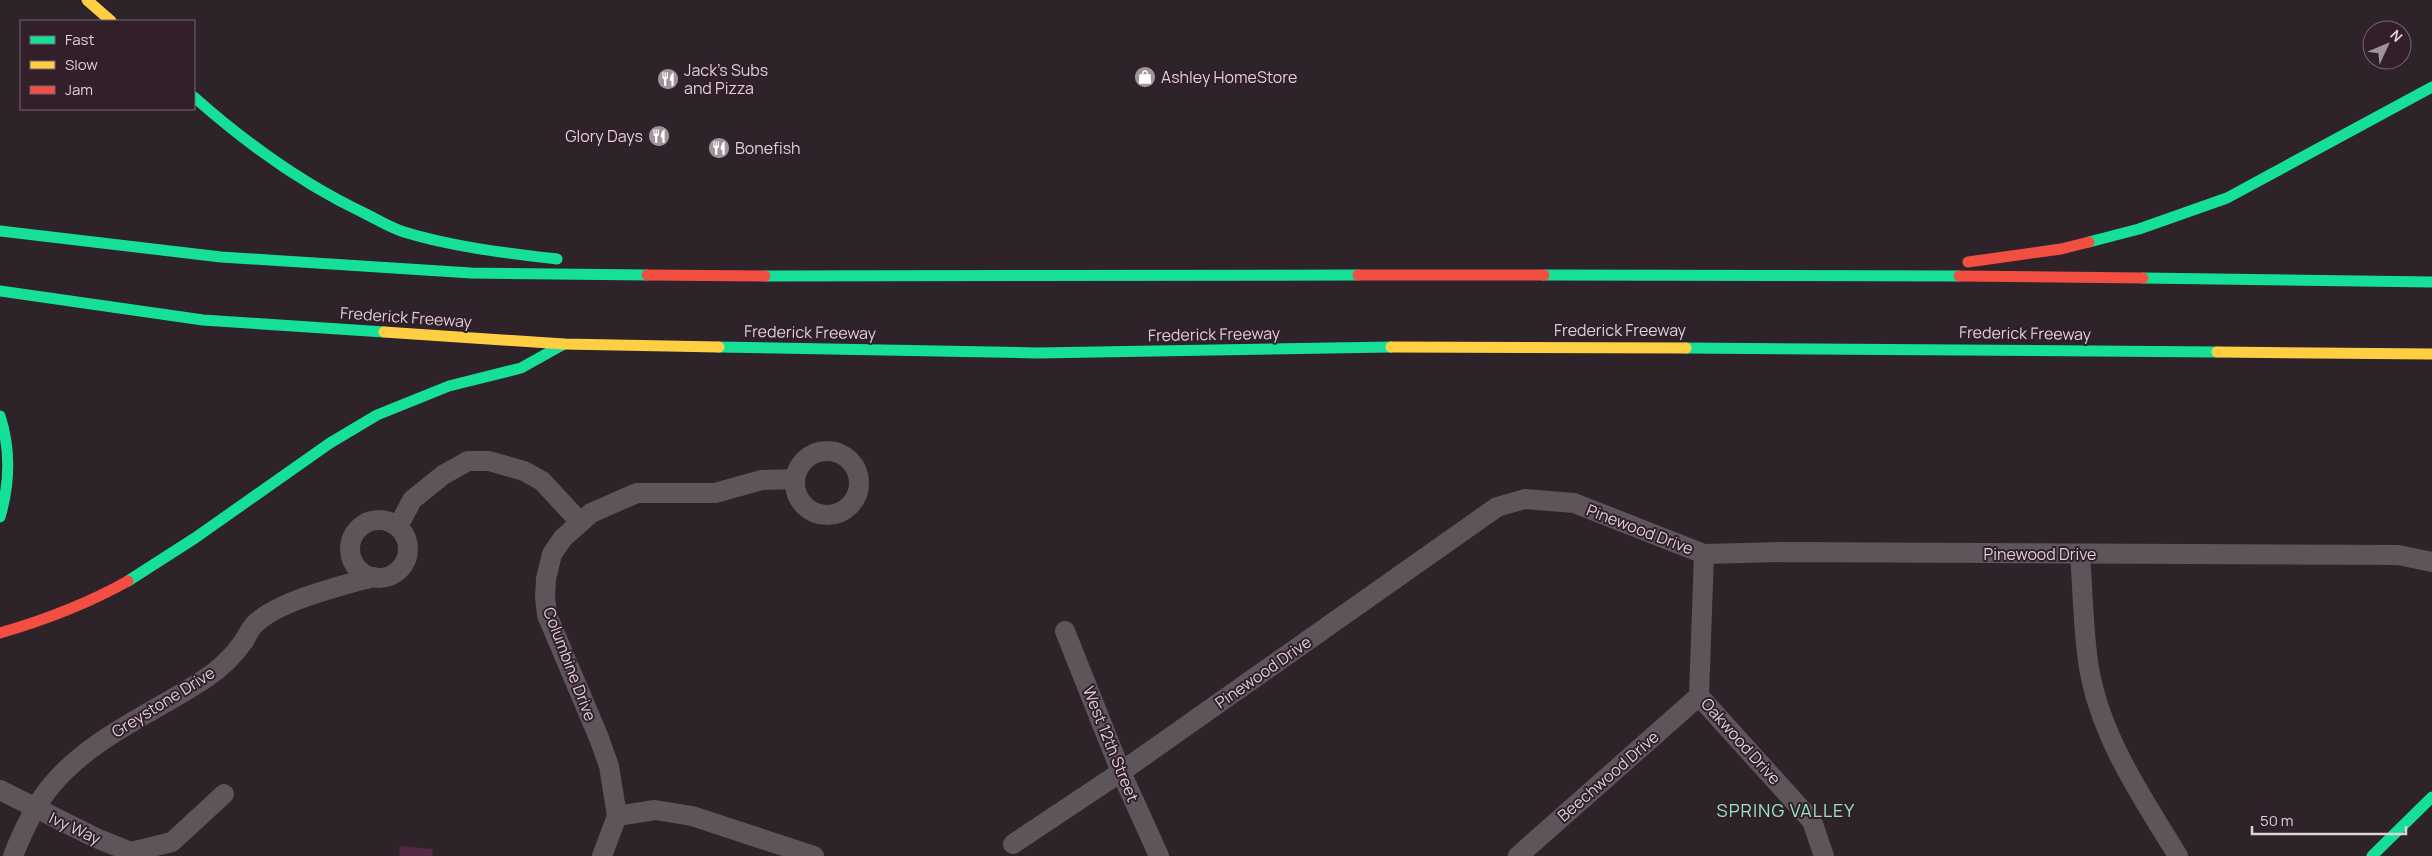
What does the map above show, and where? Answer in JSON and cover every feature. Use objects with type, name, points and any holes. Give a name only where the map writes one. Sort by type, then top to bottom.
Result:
[{"type":"main road","points":[[87,0],[110,20]]},
{"type":"main road","points":[[1884,275],[2061,249],[2139,229],[2227,198],[2432,87]]},
{"type":"main road","points":[[195,98],[262,156],[334,200],[402,231],[495,251],[686,276]]},
{"type":"main road","points":[[0,231],[221,257],[471,273],[686,276],[1884,275],[2432,282]]},
{"type":"main road","name":"Frederick Freeway","points":[[0,291],[203,320],[564,344],[1038,353],[1464,346],[2432,354]]},
{"type":"main road","points":[[0,633],[34,626],[108,594],[315,454],[378,415],[404,402],[472,379],[522,368],[564,344]]},
{"type":"main road","points":[[0,416],[5,428],[9,455],[8,481],[0,517]]},
{"type":"main road","points":[[2372,856],[2432,797]]},
{"type":"street","points":[[373,577],[357,567],[352,559],[350,550],[356,532],[371,521],[381,520],[398,527],[412,500],[443,476],[468,461],[489,462],[530,474],[542,481],[580,522]]},
{"type":"street","name":"Columbine Drive","points":[[602,856],[617,816],[609,766],[547,615],[545,597],[552,554],[563,538],[591,513],[609,503],[637,493],[715,493],[762,480],[795,480]]},
{"type":"street","name":"Pinewood Drive","points":[[1014,844],[1121,772],[1497,507],[1526,499],[1574,503],[1704,554],[1783,552],[2398,555],[2432,562]]},
{"type":"street","name":"Greystone Drive","points":[[14,856],[36,809],[51,786],[74,763],[112,734],[207,677],[229,658],[253,626],[262,618],[291,603],[373,577],[391,575],[405,562],[407,544],[398,527]]},
{"type":"street","name":"Oakwood Drive","points":[[1704,554],[1699,696],[1812,821],[1824,856]]},
{"type":"street","points":[[2080,554],[2089,668],[2099,704],[2130,777],[2178,856]]},
{"type":"street","name":"West 12th Street","points":[[1065,631],[1121,772],[1159,856]]},
{"type":"street","name":"Beechwood Drive","points":[[1518,856],[1699,696]]},
{"type":"street","name":"Ivy Way","points":[[0,790],[96,838],[131,852],[172,842],[224,794]]},
{"type":"street","points":[[617,816],[655,810],[692,816],[814,856]]},
{"type":"shaded area","points":[[400,846],[433,849],[432,856],[399,856]]},
{"type":"traffic: fast","points":[[2089,242],[2139,229],[2227,198],[2432,87]]},
{"type":"traffic: fast","points":[[195,98],[234,131],[297,176],[342,202],[394,228],[460,246],[557,259]]},
{"type":"traffic: fast","points":[[0,231],[221,257],[471,273],[647,275]]},
{"type":"traffic: fast","points":[[765,276],[1358,275]]},
{"type":"traffic: fast","points":[[1544,275],[1959,276]]},
{"type":"traffic: fast","points":[[2143,278],[2432,282]]},
{"type":"traffic: fast","points":[[0,291],[203,320],[384,332]]},
{"type":"traffic: fast","points":[[128,581],[195,538],[330,443],[377,415],[449,386],[521,368],[564,344]]},
{"type":"traffic: fast","points":[[719,347],[1038,353],[1391,347]]},
{"type":"traffic: fast","points":[[1686,348],[2217,352]]},
{"type":"traffic: fast","points":[[0,416],[6,441],[8,466],[6,492],[0,517]]},
{"type":"traffic: fast","points":[[2372,856],[2432,797]]},
{"type":"traffic: slow","points":[[87,0],[110,20]]},
{"type":"traffic: slow","points":[[384,332],[564,344],[719,347]]},
{"type":"traffic: slow","points":[[1391,347],[1686,348]]},
{"type":"traffic: slow","points":[[2217,352],[2432,354]]},
{"type":"traffic: jam","points":[[1968,262],[2061,249],[2089,242]]},
{"type":"traffic: jam","points":[[647,275],[765,276]]},
{"type":"traffic: jam","points":[[1358,275],[1544,275]]},
{"type":"traffic: jam","points":[[1959,276],[2143,278]]},
{"type":"traffic: jam","points":[[0,633],[65,611],[128,581]]},
{"type":"place","name":"Ashley HomeStore","points":[[1145,77]]},
{"type":"place","name":"Jack's Subs and Pizza","points":[[668,79]]},
{"type":"place","name":"Glory Days","points":[[659,136]]},
{"type":"place","name":"Bonefish","points":[[719,148]]},
{"type":"district","name":"SPRING VALLEY","points":[[1786,810]]}]
